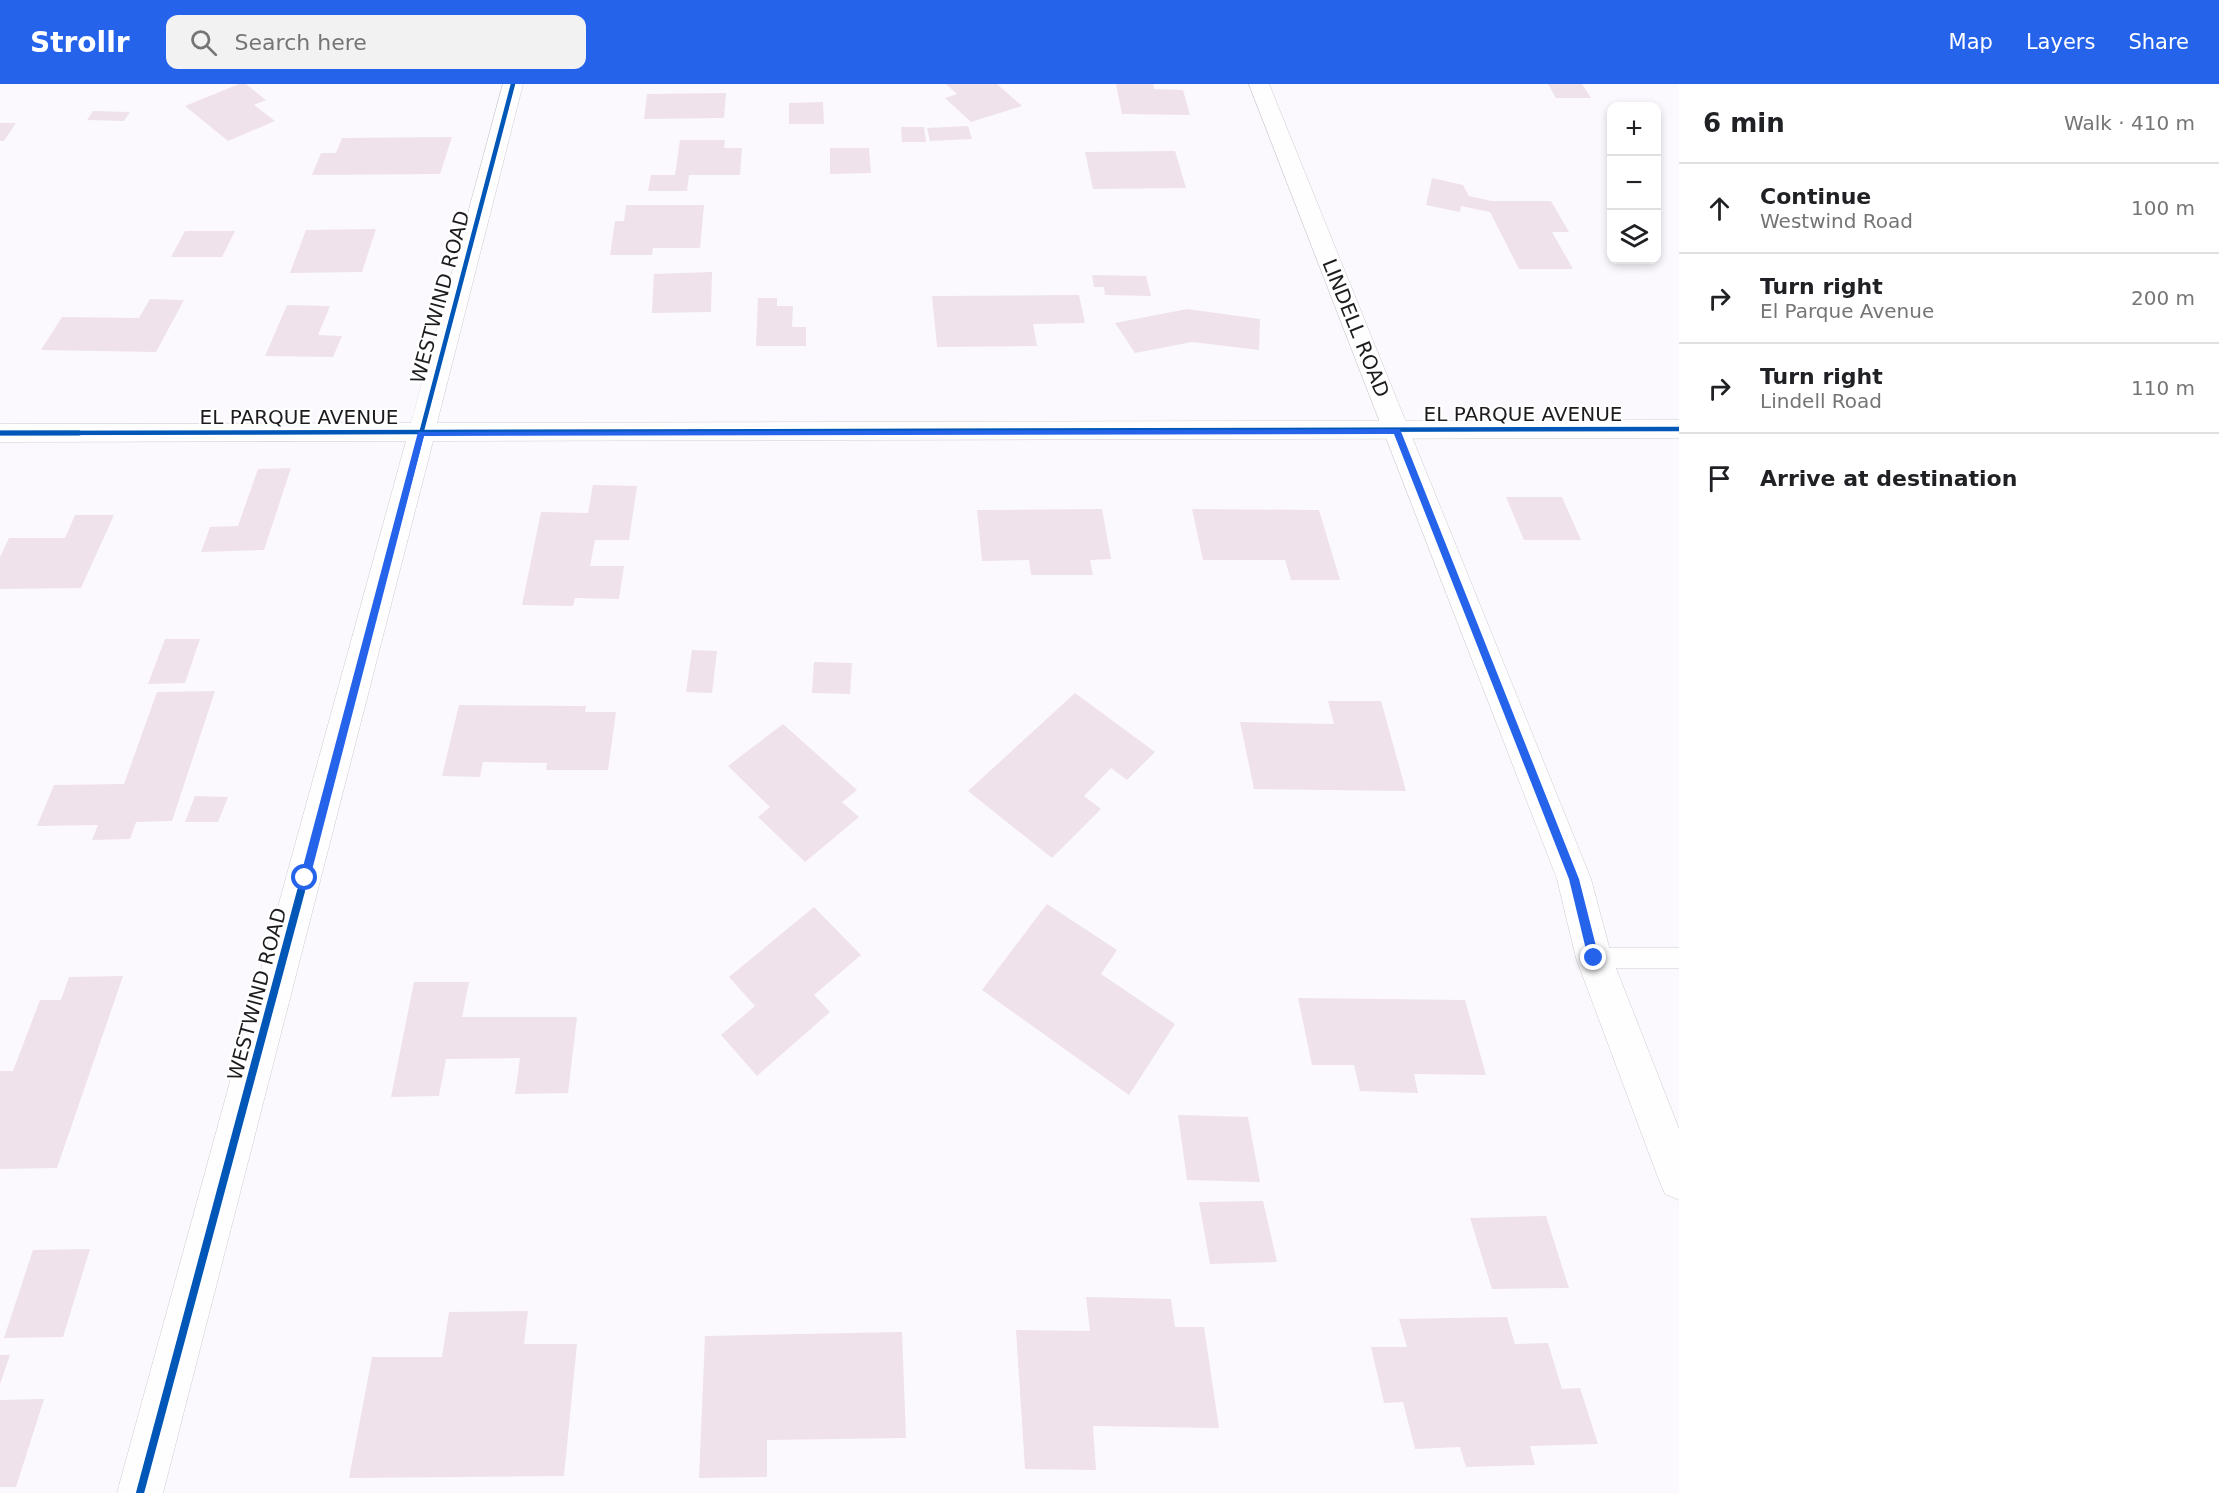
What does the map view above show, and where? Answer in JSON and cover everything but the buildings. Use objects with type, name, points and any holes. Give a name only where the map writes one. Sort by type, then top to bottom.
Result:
[{"type":"street","name":"WESTWIND ROAD","points":[[140,1493],[305,878],[513,84]]},
{"type":"street","name":"LINDELL ROAD","points":[[1259,84],[1574,879],[1594,958],[1679,1180]]},
{"type":"street","name":"EL PARQUE AVENUE","points":[[0,433],[421,434],[1679,429]]},
{"type":"lane","points":[[1594,958],[1679,958]]},
{"type":"cycle path","points":[[140,1493],[305,877],[513,84]]},
{"type":"cycle path","points":[[0,433],[1679,429]]},
{"type":"route","points":[[305,878],[421,434],[1397,431],[1574,879],[1594,958]]}]
